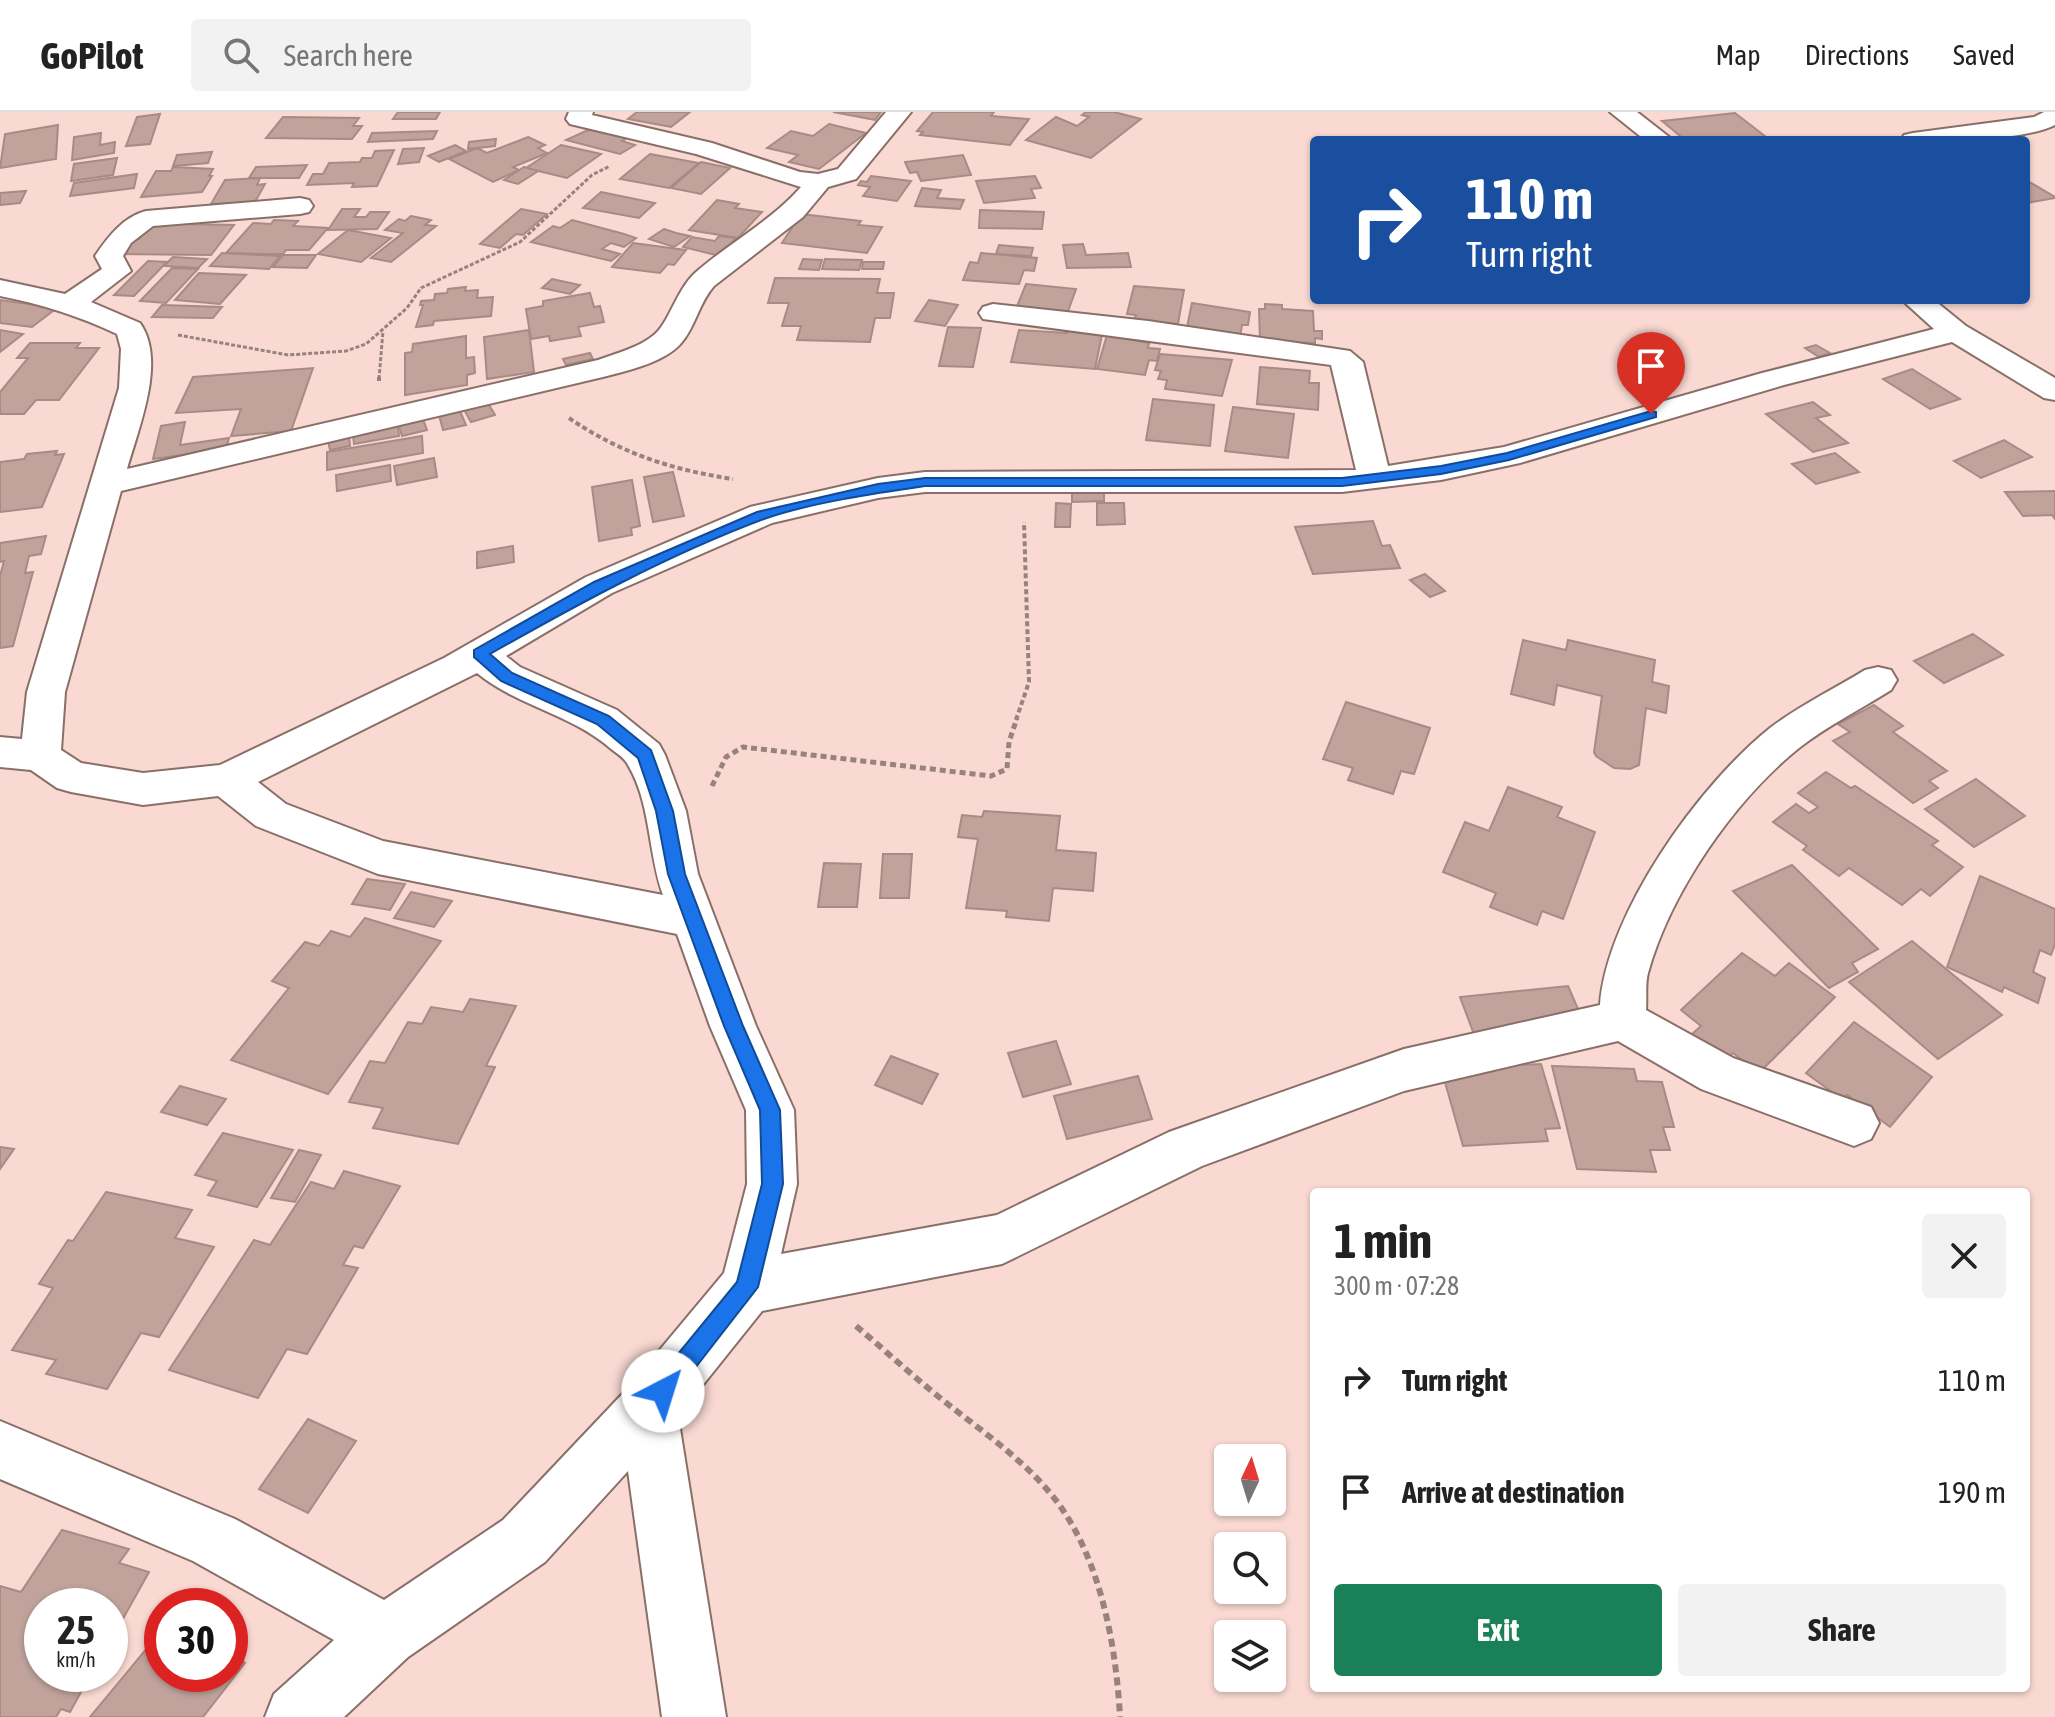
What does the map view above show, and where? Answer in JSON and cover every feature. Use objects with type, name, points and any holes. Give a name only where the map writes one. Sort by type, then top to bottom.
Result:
[{"type":"street","points":[[581,112],[578,119],[677,141],[796,179],[819,182],[847,174],[899,112]]},
{"type":"street","points":[[1622,112],[1655,136]]},
{"type":"street","points":[[1937,136],[2049,117]]},
{"type":"street","points":[[107,484],[607,367],[649,352],[670,338],[690,296],[704,280],[794,211],[819,182]]},
{"type":"street","points":[[69,305],[117,271],[109,256],[121,238],[146,219],[300,206]]},
{"type":"street","points":[[0,288],[69,305],[130,329],[136,349],[134,388],[46,692],[40,756]]},
{"type":"street","points":[[1921,304],[1956,332],[2055,391]]},
{"type":"street","points":[[993,313],[1148,330],[1339,357],[1348,362],[1374,479]]},
{"type":"street","points":[[0,752],[40,756],[71,777],[143,789],[226,780],[479,654],[599,585],[762,515],[878,488],[925,482],[1238,483],[1374,479],[1441,470],[1509,456],[1773,379],[1956,332]]},
{"type":"street","points":[[297,1717],[386,1635],[524,1541],[648,1408],[747,1287],[772,1184],[770,1110],[733,1026],[677,874],[665,811],[645,755],[603,720],[507,677],[479,654]]},
{"type":"street","points":[[1622,1020],[1625,975],[1653,908],[1693,838],[1747,772],[1786,737],[1878,680]]},
{"type":"street","points":[[226,780],[271,815],[378,857],[696,920]]},
{"type":"street","points":[[747,1287],[1002,1239],[1187,1148],[1404,1070],[1622,1020],[1718,1074],[1854,1123]]},
{"type":"street","points":[[648,1408],[694,1717]]},
{"type":"street","points":[[0,1450],[214,1540],[386,1635]]},
{"type":"path","points":[[130,329],[199,338],[270,353],[306,355],[346,351],[366,344],[383,330],[407,308],[421,288],[520,242],[592,175],[622,160],[677,141]]},
{"type":"path","points":[[525,386],[603,443],[663,466],[735,479]]},
{"type":"path","points":[[710,790],[724,758],[743,747],[991,776],[1007,769],[1009,742],[1029,682],[1022,481]]},
{"type":"path","points":[[832,1271],[851,1321],[987,1433],[1034,1477],[1067,1516],[1090,1569],[1102,1611],[1120,1689],[1120,1717]]},
{"type":"building","points":[[398,112],[440,112],[436,119],[393,119]]},
{"type":"building","points":[[637,112],[690,112],[671,127],[628,119]]},
{"type":"building","points":[[833,112],[881,112],[875,120]]},
{"type":"building","points":[[933,112],[994,112],[991,116],[1029,119],[1010,145],[920,135],[923,132],[917,131]]},
{"type":"building","points":[[1086,112],[1114,112],[1141,119],[1091,158],[1026,140],[1056,117],[1077,126],[1089,117],[1082,115]]},
{"type":"building","points":[[1735,113],[1765,136],[1680,136],[1662,121]]},
{"type":"building","points":[[160,114],[150,144],[126,146],[137,117]]},
{"type":"building","points":[[283,117],[359,118],[353,126],[362,126],[352,139],[266,138]]},
{"type":"building","points":[[829,124],[866,133],[819,169],[789,162],[798,155],[767,148],[791,131],[813,136]]},
{"type":"building","points":[[58,125],[56,159],[0,168],[5,134]]},
{"type":"building","points":[[599,125],[634,134],[622,141],[635,145],[620,154],[566,140]]},
{"type":"building","points":[[437,131],[433,139],[368,142],[372,133]]},
{"type":"building","points":[[101,133],[100,145],[115,142],[114,153],[72,160],[74,137]]},
{"type":"building","points":[[528,137],[545,145],[538,148],[547,153],[513,167],[519,170],[493,182],[449,159],[477,148],[487,153]]},
{"type":"building","points":[[496,139],[495,146],[468,149],[469,142]]},
{"type":"building","points":[[455,145],[466,151],[439,162],[428,156]]},
{"type":"building","points":[[561,145],[601,154],[567,178],[526,168]]},
{"type":"building","points":[[424,148],[419,162],[398,164],[403,149]]},
{"type":"building","points":[[394,150],[377,186],[352,187],[354,183],[307,185],[313,174],[323,174],[329,163],[360,162],[362,158],[372,158],[375,151]]},
{"type":"building","points":[[212,152],[208,163],[173,166],[177,155]]},
{"type":"building","points":[[650,154],[699,163],[669,188],[620,179]]},
{"type":"building","points":[[963,155],[971,175],[921,181],[917,172],[910,173],[905,162]]},
{"type":"building","points":[[117,158],[113,175],[71,181],[74,164]]},
{"type":"building","points":[[701,162],[730,168],[701,194],[671,188]]},
{"type":"building","points":[[307,165],[299,178],[249,178],[256,167]]},
{"type":"building","points":[[173,167],[213,169],[202,192],[141,197],[156,171],[171,171]]},
{"type":"building","points":[[524,167],[538,171],[518,184],[504,180]]},
{"type":"building","points":[[137,174],[134,188],[70,196],[74,183]]},
{"type":"building","points":[[871,176],[911,181],[897,201],[863,196],[870,187],[858,185],[861,181],[867,182]]},
{"type":"building","points":[[1035,176],[1041,188],[1031,189],[1035,198],[984,203],[976,181]]},
{"type":"building","points":[[260,178],[257,185],[265,184],[255,202],[211,204],[225,180]]},
{"type":"building","points":[[2030,182],[2055,197],[2030,202]]},
{"type":"building","points":[[922,188],[941,190],[937,198],[964,200],[960,209],[915,206]]},
{"type":"building","points":[[26,191],[20,203],[0,205],[0,193]]},
{"type":"building","points":[[601,192],[655,203],[639,218],[583,208]]},
{"type":"building","points":[[717,200],[739,204],[735,208],[762,212],[738,238],[689,230]]},
{"type":"building","points":[[342,209],[360,209],[354,217],[366,217],[370,212],[389,212],[377,229],[328,230]]},
{"type":"building","points":[[521,209],[547,214],[523,235],[516,234],[500,248],[480,244]]},
{"type":"building","points":[[980,210],[1044,212],[1042,229],[979,228]]},
{"type":"building","points":[[801,214],[861,221],[858,225],[882,227],[867,253],[782,243]]},
{"type":"building","points":[[411,216],[431,220],[425,225],[436,226],[391,262],[371,258],[403,233],[385,230],[399,219],[405,221]]},
{"type":"building","points":[[274,220],[298,221],[293,226],[328,228],[309,250],[286,250],[283,254],[226,253],[253,223],[271,224]]},
{"type":"building","points":[[572,220],[636,238],[624,247],[611,243],[602,249],[620,254],[611,261],[531,242],[553,226],[560,228]]},
{"type":"building","points":[[149,221],[234,225],[211,255],[118,254],[130,239],[139,239],[143,234],[139,233]]},
{"type":"building","points":[[664,229],[690,236],[674,247],[649,239]]},
{"type":"building","points":[[348,230],[391,238],[361,262],[318,254]]},
{"type":"building","points":[[719,236],[736,238],[720,256],[683,247],[692,237],[715,241]]},
{"type":"building","points":[[633,243],[686,250],[674,265],[668,264],[660,273],[612,267]]},
{"type":"building","points":[[1083,244],[1086,255],[1128,253],[1131,267],[1067,268],[1063,245]]},
{"type":"building","points":[[999,245],[1033,248],[1031,256],[996,254]]},
{"type":"building","points":[[222,253],[280,256],[269,269],[210,266]]},
{"type":"building","points":[[981,253],[1037,258],[1034,271],[1024,270],[1019,284],[963,280],[970,262],[978,263]]},
{"type":"building","points":[[283,255],[316,255],[307,268],[273,267]]},
{"type":"building","points":[[173,257],[207,259],[198,268],[164,266]]},
{"type":"building","points":[[803,259],[822,260],[819,270],[799,269]]},
{"type":"building","points":[[825,259],[862,260],[859,270],[822,269]]},
{"type":"building","points":[[148,261],[167,262],[134,296],[114,295]]},
{"type":"building","points":[[863,262],[884,262],[883,269],[862,269]]},
{"type":"building","points":[[172,268],[198,269],[166,303],[140,301]]},
{"type":"building","points":[[199,273],[246,275],[220,304],[175,300]]},
{"type":"building","points":[[775,278],[880,279],[877,293],[894,293],[890,318],[875,318],[870,342],[797,340],[801,326],[782,326],[789,303],[768,303]]},
{"type":"building","points":[[552,279],[580,285],[570,294],[542,288]]},
{"type":"building","points":[[1026,284],[1076,289],[1066,317],[1015,311]]},
{"type":"building","points":[[1134,286],[1184,290],[1178,324],[1134,320],[1136,315],[1127,314]]},
{"type":"building","points":[[466,287],[465,291],[478,290],[477,298],[493,297],[491,316],[434,321],[433,325],[416,327],[423,305],[420,305],[421,301],[434,300],[435,294],[447,293],[448,289]]},
{"type":"building","points":[[590,293],[594,307],[600,306],[604,322],[578,327],[581,336],[550,341],[549,336],[531,339],[526,309],[543,306],[543,301]]},
{"type":"building","points":[[0,300],[57,308],[32,327],[0,323]]},
{"type":"building","points":[[929,300],[958,305],[945,326],[915,321]]},
{"type":"building","points":[[1192,303],[1250,312],[1248,325],[1242,325],[1240,337],[1204,334],[1205,329],[1187,327]]},
{"type":"building","points":[[1265,304],[1282,305],[1282,309],[1313,311],[1314,331],[1322,331],[1322,339],[1315,338],[1315,343],[1260,341],[1259,309],[1265,309]]},
{"type":"building","points":[[162,305],[222,307],[213,318],[152,317]]},
{"type":"building","points":[[948,327],[981,328],[973,367],[939,366]]},
{"type":"building","points":[[1068,327],[1103,330],[1095,369],[1011,362],[1019,330],[1067,333]]},
{"type":"building","points":[[0,330],[23,334],[0,352]]},
{"type":"building","points":[[529,330],[534,372],[487,379],[484,337]]},
{"type":"building","points":[[1107,335],[1149,343],[1148,348],[1160,349],[1157,361],[1149,360],[1145,375],[1097,369]]},
{"type":"building","points":[[466,336],[466,358],[474,357],[475,373],[467,375],[467,385],[405,395],[405,353],[412,352],[413,344]]},
{"type":"building","points":[[30,343],[80,343],[76,348],[99,348],[59,400],[36,400],[24,414],[0,414],[0,392],[28,358],[17,358]]},
{"type":"building","points":[[1816,345],[1830,353],[1819,357],[1805,348]]},
{"type":"building","points":[[590,353],[593,359],[566,365],[563,359]]},
{"type":"building","points":[[1160,354],[1232,360],[1222,396],[1165,389],[1167,380],[1158,379],[1161,371],[1155,370]]},
{"type":"building","points":[[1260,367],[1310,371],[1309,383],[1319,383],[1318,410],[1257,404]]},
{"type":"building","points":[[313,368],[291,431],[231,436],[241,409],[176,413],[193,377]]},
{"type":"building","points":[[1912,369],[1960,399],[1930,409],[1883,379]]},
{"type":"building","points":[[1153,399],[1214,405],[1210,446],[1146,440]]},
{"type":"building","points":[[486,400],[495,415],[471,422],[462,406]]},
{"type":"building","points":[[1813,402],[1830,415],[1816,418],[1848,443],[1813,452],[1766,414]]},
{"type":"building","points":[[1233,407],[1294,414],[1288,458],[1225,451]]},
{"type":"building","points":[[460,411],[466,425],[443,430],[439,415]]},
{"type":"building","points":[[423,419],[427,430],[402,436],[399,426]]},
{"type":"building","points":[[185,422],[180,445],[229,438],[226,449],[153,459],[161,426]]},
{"type":"building","points":[[398,426],[399,436],[354,444],[353,435]]},
{"type":"building","points":[[422,436],[423,453],[327,470],[327,452]]},
{"type":"building","points":[[349,437],[350,446],[330,450],[328,441]]},
{"type":"building","points":[[2004,440],[2032,457],[1981,478],[1954,461]]},
{"type":"building","points":[[57,451],[55,455],[64,454],[42,507],[0,512],[0,462],[24,459],[27,454]]},
{"type":"building","points":[[1835,453],[1859,472],[1816,484],[1792,464]]},
{"type":"building","points":[[434,458],[437,477],[397,485],[394,466]]},
{"type":"building","points":[[390,465],[391,481],[337,491],[336,475]]},
{"type":"building","points":[[673,472],[684,516],[653,522],[644,477]]},
{"type":"building","points":[[632,480],[640,526],[631,528],[632,535],[599,541],[592,487]]},
{"type":"building","points":[[2055,491],[2055,519],[2052,515],[2023,516],[2005,492]]},
{"type":"building","points":[[1072,492],[1104,492],[1104,501],[1072,502]]},
{"type":"building","points":[[1056,503],[1071,504],[1070,527],[1055,527]]},
{"type":"building","points":[[1097,503],[1124,503],[1125,524],[1097,525]]},
{"type":"building","points":[[1373,521],[1382,546],[1390,545],[1400,568],[1313,574],[1295,527]]},
{"type":"building","points":[[46,536],[41,554],[29,556],[25,573],[33,572],[13,646],[0,648],[0,576],[4,561],[0,562],[0,543]]},
{"type":"building","points":[[513,546],[514,562],[477,568],[477,552]]},
{"type":"building","points":[[1425,574],[1445,591],[1430,597],[1410,580]]},
{"type":"building","points":[[1973,634],[2003,655],[1944,683],[1914,661]]},
{"type":"building","points":[[1523,640],[1566,650],[1568,640],[1655,660],[1652,682],[1669,686],[1666,713],[1646,708],[1639,765],[1630,769],[1614,768],[1596,756],[1602,696],[1557,685],[1554,705],[1511,694]]},
{"type":"building","points":[[1346,702],[1430,728],[1414,774],[1401,771],[1393,794],[1348,780],[1353,768],[1323,759]]},
{"type":"building","points":[[1874,705],[1903,726],[1893,732],[1947,771],[1929,781],[1938,788],[1913,803],[1833,741],[1850,732],[1838,724]]},
{"type":"building","points":[[1826,772],[1851,788],[1855,786],[1938,841],[1932,845],[1963,867],[1930,896],[1921,889],[1902,905],[1849,868],[1839,876],[1803,850],[1807,846],[1773,822],[1796,804],[1809,813],[1818,807],[1798,793]]},
{"type":"building","points":[[1976,779],[2025,816],[1974,847],[1925,809]]},
{"type":"building","points":[[1508,787],[1562,807],[1557,817],[1595,832],[1563,919],[1542,911],[1537,925],[1490,907],[1496,893],[1443,872],[1465,822],[1489,831]]},
{"type":"building","points":[[984,811],[1060,816],[1056,850],[1096,853],[1093,891],[1053,888],[1049,921],[1006,917],[1007,911],[966,908],[978,839],[958,837],[962,815],[982,817]]},
{"type":"building","points":[[883,854],[912,854],[909,898],[880,898]]},
{"type":"building","points":[[824,863],[861,864],[857,907],[818,907]]},
{"type":"building","points":[[1792,865],[1878,949],[1852,963],[1858,972],[1829,988],[1733,891]]},
{"type":"building","points":[[1980,876],[2055,909],[2055,944],[2051,955],[2040,950],[2033,972],[2045,978],[2038,1003],[2004,987],[2002,992],[1947,967]]},
{"type":"building","points":[[367,879],[405,884],[390,910],[352,904]]},
{"type":"building","points":[[411,892],[452,901],[434,927],[394,918]]},
{"type":"building","points":[[365,918],[441,941],[328,1094],[231,1060],[289,988],[272,981],[305,942],[319,946],[331,931],[350,937]]},
{"type":"building","points":[[1912,941],[2002,1015],[1938,1059],[1849,982]]},
{"type":"building","points":[[1742,953],[1775,976],[1789,963],[1835,997],[1759,1073],[1733,1053],[1716,1069],[1682,1043],[1701,1026],[1681,1010]]},
{"type":"building","points":[[1568,986],[1585,1025],[1475,1037],[1460,997]]},
{"type":"building","points":[[470,999],[516,1006],[486,1066],[495,1067],[458,1144],[373,1128],[383,1108],[349,1102],[370,1061],[385,1063],[408,1022],[422,1024],[431,1007],[463,1012]]},
{"type":"building","points":[[1854,1022],[1932,1077],[1890,1127],[1847,1095],[1843,1100],[1806,1073]]},
{"type":"building","points":[[1056,1041],[1071,1084],[1023,1097],[1008,1053]]},
{"type":"building","points":[[891,1056],[938,1074],[922,1104],[875,1085]]},
{"type":"building","points":[[1541,1064],[1560,1128],[1545,1129],[1548,1141],[1463,1146],[1441,1068]]},
{"type":"building","points":[[1552,1066],[1634,1069],[1637,1081],[1662,1082],[1674,1127],[1663,1127],[1670,1150],[1650,1150],[1656,1172],[1577,1169]]},
{"type":"building","points":[[1138,1076],[1152,1119],[1067,1139],[1054,1096]]},
{"type":"building","points":[[180,1086],[226,1099],[207,1125],[161,1112]]},
{"type":"building","points":[[223,1133],[293,1150],[257,1207],[208,1195],[217,1181],[195,1175]]},
{"type":"building","points":[[0,1147],[14,1149],[0,1169]]},
{"type":"building","points":[[299,1150],[321,1155],[295,1202],[271,1198]]},
{"type":"building","points":[[344,1171],[400,1186],[363,1248],[354,1246],[343,1265],[358,1268],[307,1354],[287,1349],[258,1398],[169,1370],[254,1240],[270,1245],[311,1182],[334,1189]]},
{"type":"building","points":[[106,1192],[192,1210],[175,1238],[214,1247],[159,1337],[141,1333],[107,1389],[46,1374],[56,1360],[12,1350],[53,1288],[39,1284],[68,1240],[73,1241]]},
{"type":"building","points":[[308,1419],[356,1441],[308,1513],[259,1489]]},
{"type":"building","points":[[62,1530],[129,1549],[119,1563],[149,1572],[128,1610],[128,1588],[24,1588],[24,1692],[81,1692],[70,1712],[61,1709],[56,1717],[0,1717],[0,1586],[21,1592]]},
{"type":"building","points":[[144,1652],[144,1692],[222,1692],[203,1717],[90,1717],[111,1692],[128,1692],[128,1671]]},
{"type":"route","points":[[663,1391],[747,1287],[772,1184],[770,1110],[733,1026],[677,874],[665,811],[645,755],[603,720],[507,677],[479,654],[599,585],[762,515],[878,488],[925,482],[1342,482],[1441,470],[1509,456],[1651,414]]}]
